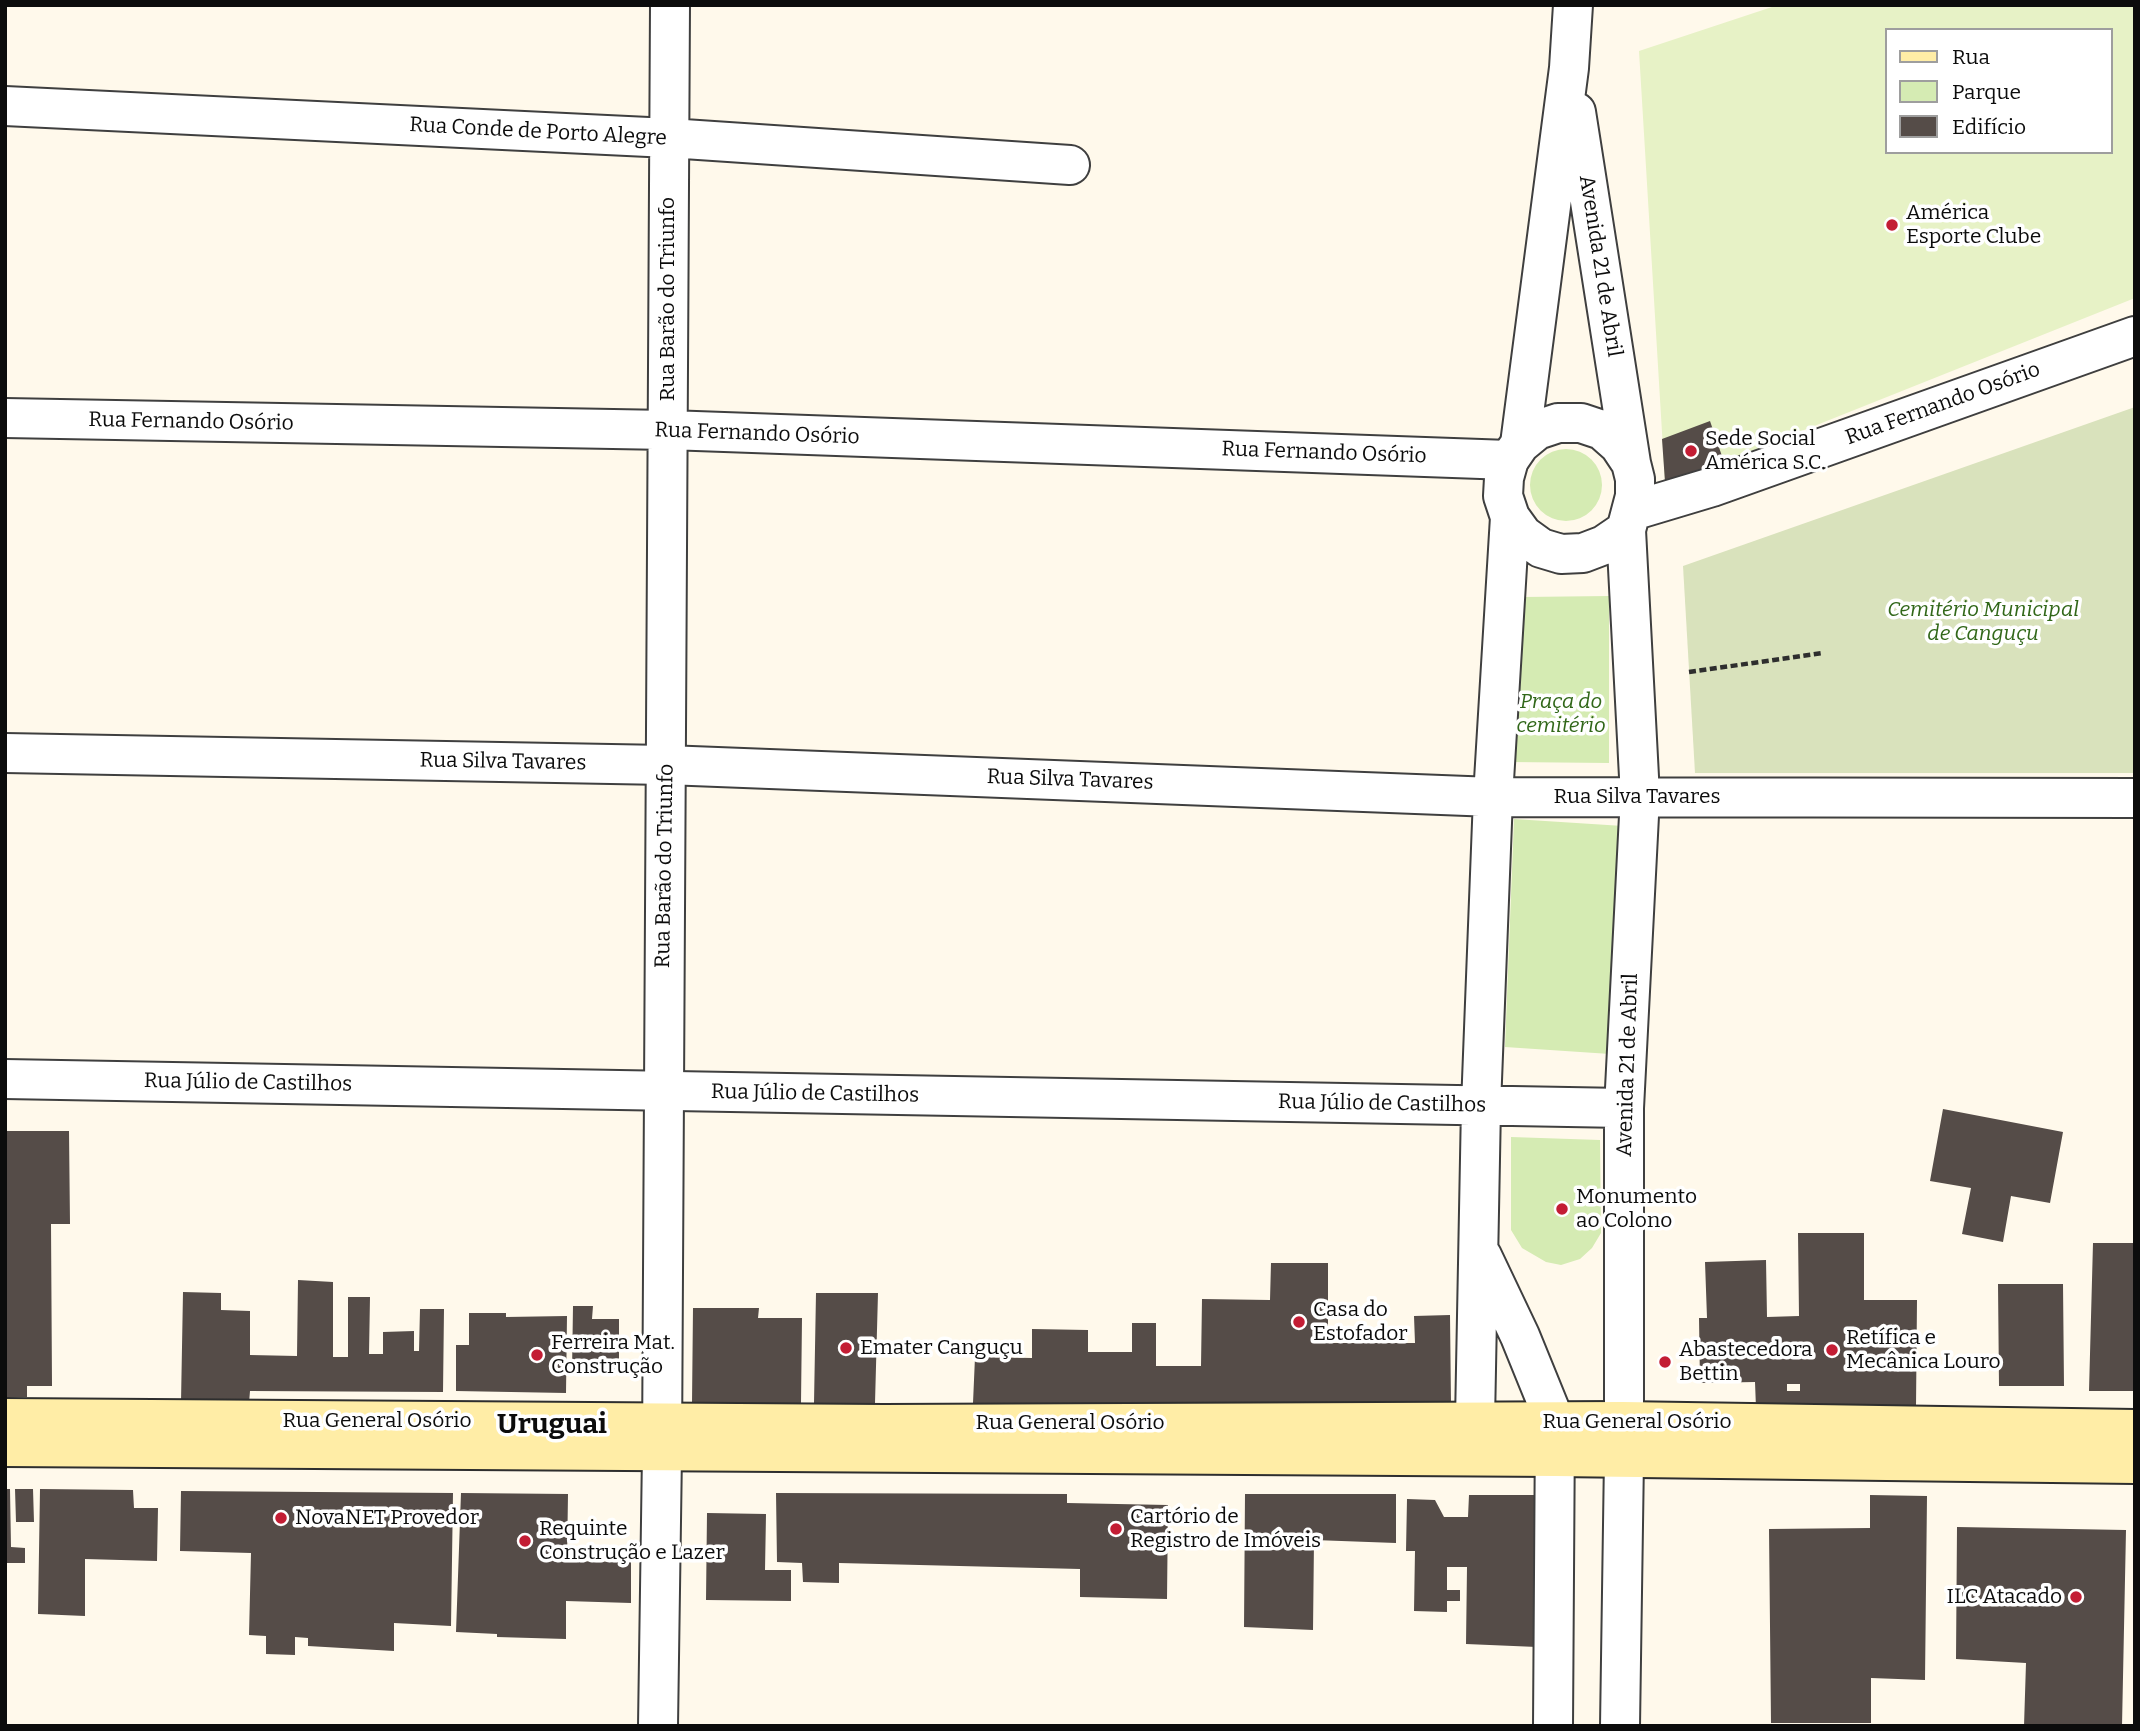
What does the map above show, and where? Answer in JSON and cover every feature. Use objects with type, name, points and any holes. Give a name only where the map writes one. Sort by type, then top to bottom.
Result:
[{"type":"main road","name":"Rua General Osório","points":[[5,1418],[662,1438],[884,1424],[1475,1421],[1624,1458],[2135,1464]]},
{"type":"main road","name":"Rua General Osório","points":[[5,1447],[662,1438],[1555,1440],[1623,1420],[2135,1429]]},
{"type":"street","name":"Rua Barão do Triunfo","points":[[658,1726],[670,5]]},
{"type":"street","name":"Avenida 21 de Abril","points":[[1515,452],[1569,68],[1573,5]]},
{"type":"street","name":"Avenida 21 de Abril","points":[[1569,68],[1631,463]]},
{"type":"street","name":"Rua Conde de Porto Alegre","points":[[5,106],[669,138],[1070,165]]},
{"type":"street","name":"Rua Fernando Osório","points":[[1629,521],[1712,487],[2135,336]]},
{"type":"street","name":"Rua Fernando Osório","points":[[5,418],[668,430],[1515,452]]},
{"type":"street","points":[[1558,423],[1581,423],[1602,430],[1619,445],[1631,463],[1635,487],[1629,521],[1604,545],[1583,553],[1562,554],[1541,548],[1522,535],[1510,517],[1503,496],[1504,478],[1515,452],[1537,430],[1558,423]]},
{"type":"street","points":[[1475,1421],[1481,1106],[1493,797],[1510,517]]},
{"type":"street","name":"Avenida 21 de Abril","points":[[1620,1726],[1624,1458],[1624,1108],[1640,796],[1629,521]]},
{"type":"street","name":"Rua Silva Tavares","points":[[5,753],[666,765],[1493,797],[2135,798]]},
{"type":"street","name":"Rua Júlio de Castilhos","points":[[5,1079],[1624,1108]]},
{"type":"street","points":[[1478,1248],[1520,1336],[1555,1440],[1553,1726]]},
{"type":"path","points":[[1689,672],[1823,653]]},
{"type":"green space","name":"América Esporte Clube","points":[[1778,5],[2135,5],[2135,298],[1724,462],[1665,482],[1639,51]]},
{"type":"green space","name":"Cemitério Municipal de Canguçu","points":[[2135,407],[2135,773],[1695,773],[1683,566]]},
{"type":"green space","points":[[1566,449],[1586,455],[1596,465],[1602,485],[1596,505],[1586,515],[1566,521],[1546,515],[1536,505],[1530,485],[1536,465],[1546,455]]},
{"type":"green space","name":"Praça do cemitério","points":[[1609,596],[1609,763],[1509,762],[1523,597]]},
{"type":"green space","points":[[1514,819],[1623,826],[1610,1054],[1505,1047]]},
{"type":"green space","points":[[1511,1137],[1600,1140],[1601,1233],[1592,1248],[1580,1259],[1561,1265],[1546,1262],[1522,1248],[1511,1230]]},
{"type":"building","name":"Sede Social América S.C.","points":[[1710,421],[1724,462],[1665,482],[1662,439]]},
{"type":"building","points":[[1943,1109],[2063,1132],[2050,1203],[2011,1196],[2003,1242],[1962,1234],[1971,1188],[1930,1181]]},
{"type":"building","points":[[5,1131],[69,1131],[70,1224],[51,1224],[52,1386],[27,1386],[27,1397],[7,1397],[5,1386]]},
{"type":"building","points":[[1798,1233],[1864,1233],[1864,1300],[1917,1300],[1916,1407],[1756,1408],[1755,1382],[1700,1383],[1699,1318],[1707,1318],[1705,1262],[1766,1260],[1767,1317],[1799,1316]],"holes":[[[1787,1384],[1800,1384],[1800,1391],[1787,1391]]]},
{"type":"building","points":[[2093,1243],[2135,1243],[2135,1391],[2089,1391]]},
{"type":"building","points":[[1271,1263],[1328,1263],[1328,1343],[1415,1343],[1414,1316],[1450,1315],[1451,1404],[973,1403],[975,1357],[1032,1358],[1032,1329],[1088,1330],[1088,1352],[1132,1352],[1132,1323],[1156,1323],[1156,1366],[1201,1366],[1202,1299],[1270,1300]]},
{"type":"building","points":[[298,1280],[333,1282],[333,1357],[348,1357],[348,1297],[370,1297],[369,1354],[383,1354],[383,1332],[414,1331],[414,1351],[419,1351],[420,1309],[444,1309],[443,1392],[250,1391],[249,1403],[181,1402],[183,1292],[221,1293],[221,1310],[250,1311],[250,1355],[297,1356]]},
{"type":"building","points":[[1998,1284],[2063,1284],[2064,1386],[1999,1386]]},
{"type":"building","name":"Emater Canguçu","points":[[816,1293],[878,1293],[875,1403],[814,1403]]},
{"type":"building","points":[[573,1306],[593,1306],[592,1319],[619,1319],[619,1373],[572,1372]]},
{"type":"building","points":[[693,1308],[759,1308],[758,1318],[802,1318],[801,1403],[692,1403]]},
{"type":"building","points":[[469,1313],[506,1313],[506,1317],[567,1316],[566,1393],[456,1391],[456,1345],[469,1345]]},
{"type":"building","points":[[5,1489],[10,1489],[11,1547],[25,1548],[25,1563],[5,1563]]},
{"type":"building","points":[[15,1489],[33,1489],[34,1522],[16,1522]]},
{"type":"building","points":[[40,1489],[133,1490],[134,1508],[158,1508],[157,1561],[85,1559],[85,1616],[38,1614]]},
{"type":"building","points":[[181,1491],[453,1493],[451,1626],[394,1623],[394,1651],[308,1646],[308,1638],[295,1637],[295,1655],[266,1654],[266,1636],[249,1635],[251,1553],[180,1551]]},
{"type":"building","points":[[461,1493],[568,1494],[567,1561],[631,1562],[631,1603],[566,1601],[566,1639],[497,1637],[497,1634],[456,1632]]},
{"type":"building","points":[[776,1493],[1067,1494],[1067,1503],[1168,1505],[1167,1599],[1080,1597],[1080,1569],[839,1563],[839,1583],[803,1582],[802,1563],[777,1562]]},
{"type":"building","points":[[1245,1494],[1396,1494],[1396,1543],[1314,1540],[1313,1630],[1244,1627]]},
{"type":"building","points":[[1469,1495],[1537,1495],[1537,1647],[1466,1644],[1467,1567],[1447,1567],[1447,1590],[1460,1590],[1460,1601],[1447,1601],[1447,1612],[1414,1611],[1415,1551],[1406,1551],[1407,1499],[1435,1500],[1444,1517],[1468,1517]]},
{"type":"building","points":[[1870,1495],[1927,1496],[1925,1680],[1871,1678],[1871,1723],[1771,1723],[1769,1529],[1870,1528]]},
{"type":"building","points":[[707,1513],[766,1514],[765,1570],[791,1570],[791,1601],[706,1600]]},
{"type":"building","name":"ILC Atacado","points":[[1957,1527],[2126,1530],[2122,1726],[2024,1726],[2026,1663],[1956,1659]]},
{"type":"place","name":"América Esporte Clube","points":[[1892,225]]},
{"type":"place","name":"Sede Social América S.C.","points":[[1691,451]]},
{"type":"place","name":"Monumento ao Colono","points":[[1562,1209]]},
{"type":"place","name":"Casa do Estofador","points":[[1299,1322]]},
{"type":"place","name":"Emater Canguçu","points":[[846,1348]]},
{"type":"place","name":"Retífica e Mecânica Louro","points":[[1832,1350]]},
{"type":"place","name":"Ferreira Mat. Construção","points":[[537,1355]]},
{"type":"place","name":"Abastecedora Bettin","points":[[1665,1362]]},
{"type":"place","name":"NovaNET Provedor","points":[[281,1518]]},
{"type":"place","name":"Cartório de Registro de Imóveis","points":[[1116,1529]]},
{"type":"place","name":"Requinte Construção e Lazer","points":[[525,1541]]},
{"type":"place","name":"ILC Atacado","points":[[2076,1597]]},
{"type":"district","name":"Uruguai","points":[[552,1425]]}]
